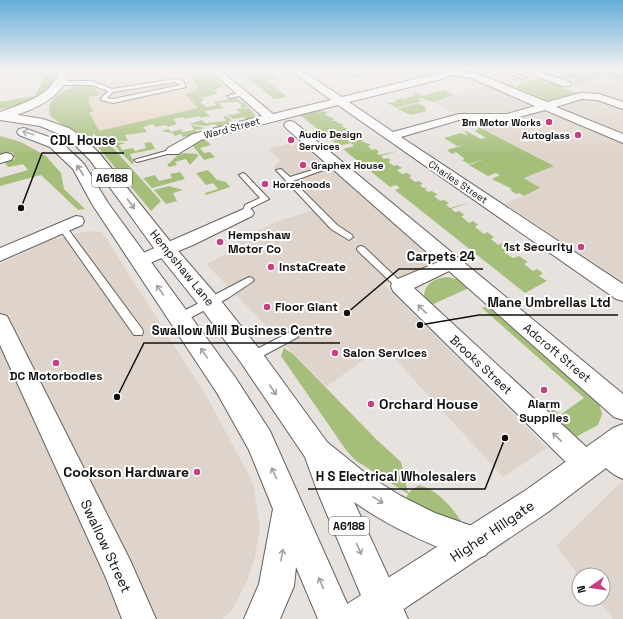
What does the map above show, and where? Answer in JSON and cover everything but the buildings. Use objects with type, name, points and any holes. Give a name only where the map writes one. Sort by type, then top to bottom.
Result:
[{"type":"main road","points":[[0,121],[16,118],[46,98]]},
{"type":"main road","points":[[0,121],[41,102]]},
{"type":"main road","points":[[41,102],[43,123]]},
{"type":"main road","name":"Hempshaw Lane","points":[[16,118],[43,123],[69,134],[95,157],[166,250],[210,303],[251,357],[316,449],[376,613]]},
{"type":"main road","name":"A6188","points":[[0,121],[43,138],[64,151],[79,168],[100,204],[226,385],[260,441],[290,508],[336,619]]},
{"type":"main road","points":[[316,449],[364,491],[400,514],[437,531],[474,543]]},
{"type":"main road","name":"Higher Hillgate","points":[[376,613],[474,543],[610,454]]},
{"type":"main road","points":[[262,619],[276,586],[290,508]]},
{"type":"street","points":[[247,98],[270,117]]},
{"type":"street","name":"Charles Street","points":[[336,98],[623,294]]},
{"type":"street","name":"Ward Street","points":[[173,151],[196,137],[232,130],[270,117],[352,98]]},
{"type":"street","points":[[527,98],[623,139]]},
{"type":"street","points":[[391,136],[459,116],[508,117],[579,98]]},
{"type":"street","points":[[601,98],[623,106]]},
{"type":"street","name":"Adcroft Street","points":[[290,125],[623,409]]},
{"type":"street","points":[[140,261],[246,212]]},
{"type":"street","points":[[0,255],[69,224]]},
{"type":"street","points":[[400,286],[451,263]]},
{"type":"street","name":"Brooks Street","points":[[400,286],[610,454]]},
{"type":"street","name":"Swallow Street","points":[[0,322],[119,571],[139,619]]},
{"type":"lane","points":[[103,98],[104,101],[128,98]]},
{"type":"lane","name":"Ward Street","points":[[137,160],[173,151]]},
{"type":"lane","points":[[288,180],[337,164]]},
{"type":"lane","points":[[279,170],[334,227],[349,238]]},
{"type":"lane","points":[[243,175],[265,199],[248,207],[246,212]]},
{"type":"lane","points":[[69,224],[138,332]]},
{"type":"lane","name":"Brooks Street","points":[[361,249],[400,286]]},
{"type":"lane","points":[[180,318],[210,303],[249,280]]},
{"type":"lane","points":[[251,357],[294,334]]},
{"type":"shaded area","points":[[64,98],[196,98],[205,108],[98,133]]},
{"type":"shaded area","points":[[447,98],[623,98],[623,282],[505,204],[541,189],[524,178],[554,166],[433,102]]},
{"type":"shaded area","points":[[297,141],[438,260],[384,284],[547,448],[503,477],[383,346],[326,387],[206,264],[228,253],[225,250],[243,238],[273,223],[313,210],[274,168],[280,160],[269,149]]},
{"type":"shaded area","points":[[88,231],[102,232],[207,397],[253,483],[260,528],[255,557],[247,581],[231,612],[222,619],[0,619],[0,264],[47,241]]},
{"type":"shaded area","points":[[623,480],[623,619],[613,619],[603,607],[611,607],[611,567],[572,567],[556,546]]},
{"type":"green space","points":[[24,98],[34,98],[15,106],[0,109],[0,102]]},
{"type":"green space","points":[[55,98],[89,98],[88,99],[92,100],[88,101],[93,111],[89,112],[99,131],[198,108],[189,98],[201,98],[204,100],[200,102],[206,107],[216,105],[214,102],[236,98],[249,107],[242,108],[240,106],[242,105],[238,102],[218,103],[224,108],[204,111],[210,116],[201,118],[199,116],[185,119],[183,117],[173,119],[177,124],[168,127],[166,125],[155,127],[154,124],[143,127],[147,132],[125,135],[128,141],[111,141],[107,138],[98,139],[94,133],[91,139],[54,119],[49,110]]},
{"type":"green space","points":[[401,98],[408,100],[405,98],[445,98],[433,102],[421,98],[418,99],[422,101],[397,108],[386,102],[392,103]]},
{"type":"green space","points":[[538,98],[559,98],[548,101]]},
{"type":"green space","points":[[418,103],[427,108],[424,109],[427,111],[411,115],[398,109]]},
{"type":"green space","points":[[249,108],[256,116],[247,120],[244,117],[233,119],[227,114],[231,115],[240,113],[236,109]]},
{"type":"green space","points":[[319,110],[328,113],[325,115],[335,119],[332,120],[338,121],[336,122],[344,125],[341,126],[352,131],[349,133],[354,136],[357,135],[361,138],[357,139],[364,140],[361,141],[371,145],[368,146],[372,150],[376,149],[379,152],[377,153],[379,155],[398,151],[381,156],[384,159],[387,158],[391,160],[388,162],[394,166],[397,165],[402,168],[397,170],[402,174],[407,173],[412,176],[409,177],[415,182],[419,181],[423,184],[420,185],[423,188],[428,188],[425,189],[428,192],[432,191],[438,195],[434,196],[440,201],[444,200],[449,203],[446,205],[450,208],[471,202],[451,209],[455,212],[459,211],[465,215],[461,216],[469,223],[473,221],[478,225],[475,227],[484,234],[487,232],[494,237],[491,239],[498,245],[503,243],[510,249],[504,252],[513,258],[519,256],[528,262],[524,264],[533,271],[537,269],[543,273],[539,276],[547,281],[525,293],[395,190],[400,188],[396,185],[390,187],[343,149],[354,146],[351,143],[339,146],[300,115]]},
{"type":"green space","points":[[223,116],[227,116],[232,120],[228,122],[231,125],[219,128],[215,124],[206,126],[189,124],[202,120],[205,123],[226,121]]},
{"type":"green space","points":[[469,123],[554,166],[524,178],[540,188],[524,196],[519,193],[516,194],[510,190],[512,189],[492,179],[500,175],[496,173],[488,176],[469,165],[485,159],[469,164],[462,160],[465,159],[456,152],[452,154],[447,150],[464,145],[457,146],[444,138],[461,133],[466,135],[468,134],[464,132],[466,131],[481,139],[486,138],[475,131],[479,129]]},
{"type":"green space","points":[[191,125],[206,128],[195,130],[197,134],[183,137],[181,134],[175,136],[172,133],[161,131],[169,129],[171,132],[181,129],[183,132],[194,130]]},
{"type":"green space","points":[[0,136],[21,142],[46,156],[61,173],[64,189],[85,209],[78,210],[41,175],[0,186],[0,178],[28,170],[23,164],[9,167],[7,166],[5,162],[15,159],[12,152],[0,155]]},
{"type":"green space","points":[[105,139],[161,201],[151,211],[93,141]]},
{"type":"green space","points":[[205,139],[211,145],[200,148],[204,153],[210,152],[215,157],[204,160],[192,145]]},
{"type":"green space","points":[[151,142],[155,149],[130,154],[134,163],[132,164],[112,143],[126,143],[119,145],[122,150],[133,148],[135,151],[146,148],[144,143]]},
{"type":"green space","points":[[184,153],[197,154],[198,156],[190,165],[186,159],[175,162],[177,165],[169,167],[167,165],[178,155]]},
{"type":"green space","points":[[208,170],[217,180],[226,182],[230,187],[206,195],[205,193],[218,189],[213,183],[206,185],[196,173]]},
{"type":"green space","points":[[180,172],[185,179],[152,188],[143,178],[155,175],[159,181],[172,178],[170,174]]},
{"type":"green space","points":[[169,186],[183,190],[173,193],[177,201],[166,204],[154,190]]},
{"type":"green space","points":[[448,277],[460,280],[471,287],[429,306],[424,296],[426,288],[435,280]]},
{"type":"green space","points":[[491,305],[598,400],[602,414],[598,425],[574,438],[548,416],[553,409],[560,415],[584,398],[482,308]]},
{"type":"green space","points":[[284,348],[293,354],[377,440],[401,462],[408,493],[419,485],[437,494],[452,508],[474,543],[400,513],[408,494],[355,460],[346,450],[281,356]]},
{"type":"place","name":"Bm Motor Works","points":[[549,122]]},
{"type":"place","name":"Autoglass","points":[[578,135]]},
{"type":"place","name":"Audio Design Services","points":[[291,140]]},
{"type":"place","name":"Graphex House","points":[[303,165]]},
{"type":"place","name":"Horzehoods","points":[[265,184]]},
{"type":"place","name":"CDL House","points":[[21,208]]},
{"type":"place","name":"Hempshaw Motor Co","points":[[220,242]]},
{"type":"place","name":"1st Security","points":[[581,247]]},
{"type":"place","name":"InstaCreate","points":[[271,267]]},
{"type":"place","name":"Floor Giant","points":[[267,307]]},
{"type":"place","name":"Carpets 24","points":[[347,313]]},
{"type":"place","name":"Mane Umbrellas Ltd","points":[[420,325]]},
{"type":"place","name":"Salon Services","points":[[335,353]]},
{"type":"place","name":"DC Motorbodies","points":[[56,363]]},
{"type":"place","name":"Alarm Supplies","points":[[544,390]]},
{"type":"place","name":"Swallow Mill Business Centre","points":[[117,397]]},
{"type":"place","name":"Orchard House","points":[[371,404]]},
{"type":"place","name":"H S Electrical Wholesalers","points":[[505,438]]},
{"type":"place","name":"Cookson Hardware","points":[[197,472]]}]
